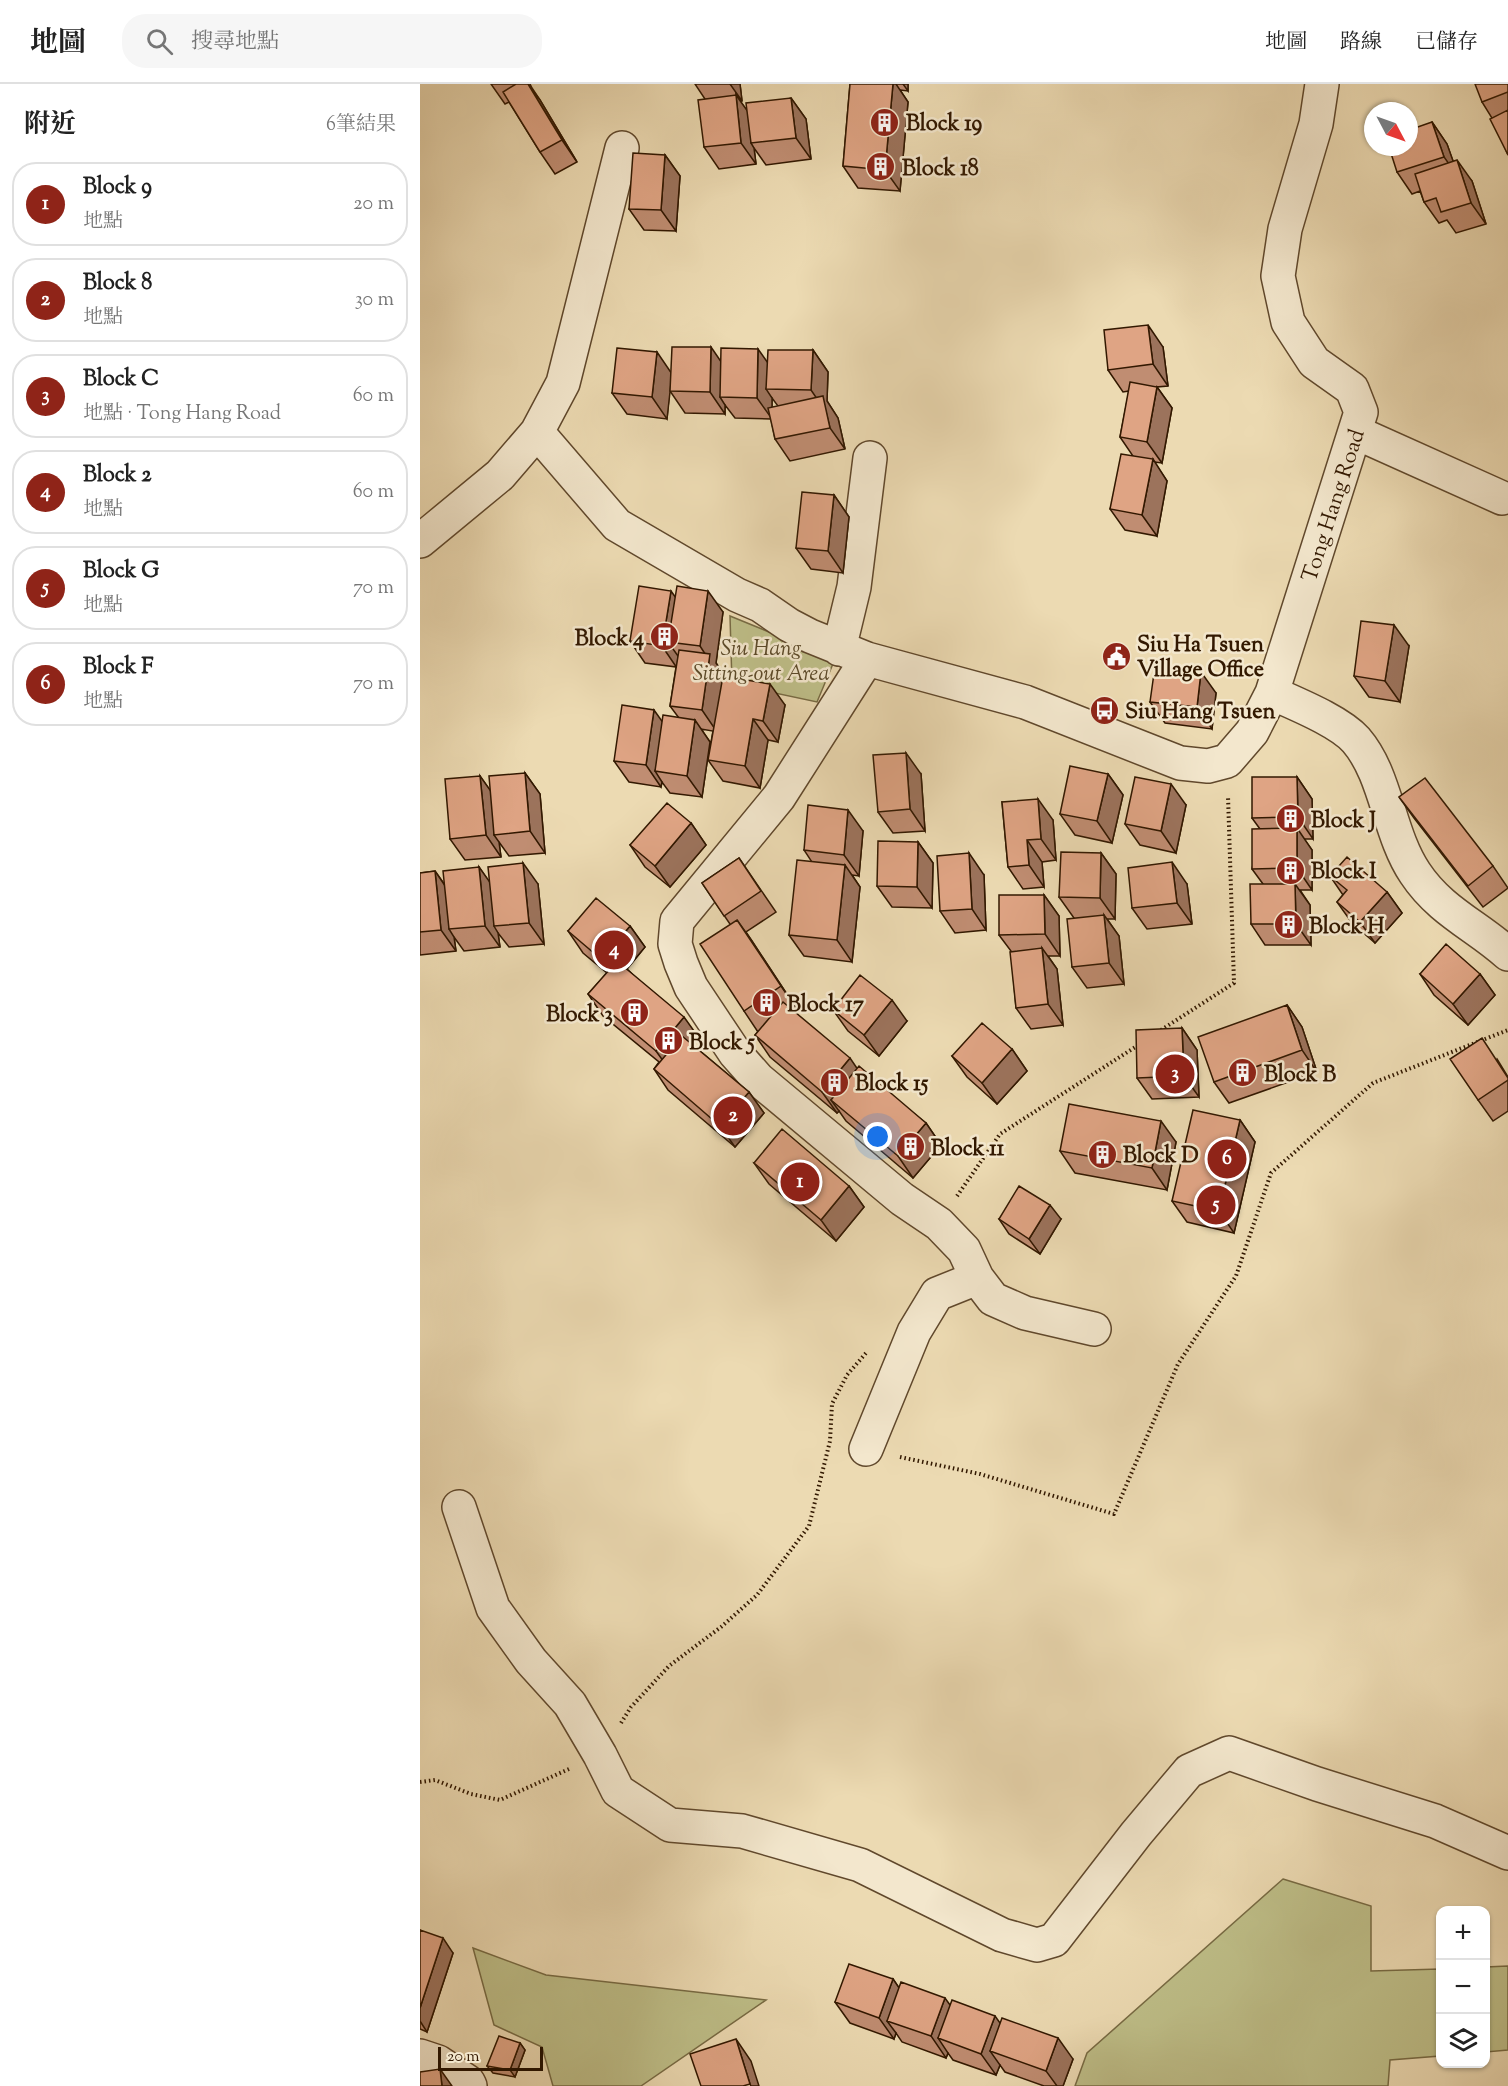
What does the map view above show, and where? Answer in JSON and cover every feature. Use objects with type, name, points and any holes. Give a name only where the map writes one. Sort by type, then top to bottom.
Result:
[{"type":"street","name":"Tong Hang Road","points":[[1227,761],[1252,732],[1272,693],[1362,412],[1352,389],[1314,362],[1288,322],[1278,276],[1285,229],[1316,124],[1322,84]]},
{"type":"street","points":[[420,541],[500,475],[537,432],[563,383],[622,148]]},
{"type":"street","points":[[537,432],[617,525],[737,595],[760,605],[789,625],[853,654],[1025,702],[1180,764],[1208,766],[1227,761]]},
{"type":"street","points":[[1355,432],[1502,498]]},
{"type":"street","points":[[870,458],[854,587],[853,654],[779,797],[677,921],[675,944],[691,987],[735,1053],[758,1079],[902,1199],[939,1224],[964,1250],[977,1278],[993,1299],[1025,1313],[1094,1329]]},
{"type":"street","points":[[1272,693],[1331,723],[1355,740],[1372,765],[1400,848],[1416,875],[1457,917],[1508,954]]},
{"type":"street","points":[[866,1449],[914,1332],[937,1294],[977,1278]]},
{"type":"street","points":[[459,1507],[494,1608],[531,1661],[570,1704],[618,1791],[670,1825],[742,1831],[860,1865],[1002,1935],[1036,1945],[1054,1940],[1136,1834],[1189,1771],[1229,1753],[1435,1821],[1508,1853]]},
{"type":"street","points":[[420,2056],[438,2062],[468,2082],[470,2086]]},
{"type":"path","points":[[1156,1034],[1234,983],[1227,761]]},
{"type":"path","points":[[830,1441],[980,1474],[1114,1514],[1178,1364],[1236,1276],[1271,1173],[1373,1083],[1508,1030]]},
{"type":"path","points":[[939,1224],[965,1182],[1000,1134],[1146,1040]]},
{"type":"path","points":[[420,1782],[435,1780],[471,1794],[500,1800],[600,1755],[609,1746],[631,1707],[669,1666],[742,1610],[757,1595],[809,1526],[830,1441],[832,1404],[847,1375],[868,1350]]},
{"type":"green space","name":"Siu Hang Sitting-out Area","points":[[730,616],[835,659],[817,702],[732,684]]},
{"type":"green space","points":[[1283,1879],[1371,1906],[1371,1971],[1436,1969],[1436,2056],[1390,2060],[1388,2086],[1075,2086],[1087,2053]]},
{"type":"green space","points":[[473,1948],[546,1975],[766,2000],[641,2086],[553,2086],[542,2047],[494,2025]]},
{"type":"green space","points":[[1508,1966],[1508,2050],[1490,2052],[1490,1967]]},
{"type":"building","points":[[516,84],[528,84],[562,140],[540,152],[503,92]]},
{"type":"building","points":[[850,84],[893,84],[885,170],[843,166]]},
{"type":"building","points":[[1475,84],[1508,84],[1508,92],[1482,102]]},
{"type":"building","points":[[736,95],[741,143],[704,147],[698,100]]},
{"type":"building","points":[[791,98],[796,138],[751,143],[746,103]]},
{"type":"building","points":[[1508,110],[1508,155],[1490,119]]},
{"type":"building","points":[[1432,122],[1444,157],[1397,172],[1392,156],[1418,156],[1418,127]]},
{"type":"building","points":[[633,153],[665,155],[661,210],[629,209]]},
{"type":"building","points":[[1457,160],[1471,203],[1441,212],[1436,198],[1424,202],[1415,174]]},
{"type":"building","points":[[1148,325],[1153,364],[1108,370],[1104,330]]},
{"type":"building","points":[[672,347],[711,347],[710,392],[670,391]]},
{"type":"building","points":[[617,348],[657,352],[652,397],[612,393]]},
{"type":"building","points":[[721,348],[758,349],[757,398],[720,397]]},
{"type":"building","points":[[768,350],[813,350],[811,390],[766,389]]},
{"type":"building","points":[[1130,382],[1157,387],[1147,442],[1120,437]]},
{"type":"building","points":[[823,396],[830,428],[775,439],[768,408]]},
{"type":"building","points":[[1121,454],[1153,459],[1142,515],[1110,509]]},
{"type":"building","points":[[802,492],[834,495],[828,551],[796,548]]},
{"type":"building","points":[[639,586],[671,591],[662,646],[630,641]]},
{"type":"building","points":[[677,586],[708,591],[700,646],[668,642]]},
{"type":"building","points":[[1361,621],[1394,625],[1385,681],[1354,676]]},
{"type":"building","points":[[679,650],[710,654],[702,710],[670,706]]},
{"type":"building","points":[[1155,666],[1201,672],[1197,707],[1150,702]]},
{"type":"building","points":[[723,676],[770,684],[763,721],[753,719],[745,766],[708,760]]},
{"type":"building","points":[[622,705],[654,710],[646,765],[614,761]]},
{"type":"building","points":[[663,715],[695,720],[687,776],[655,771]]},
{"type":"building","points":[[906,753],[910,809],[878,812],[873,755]]},
{"type":"building","points":[[1070,766],[1108,774],[1097,821],[1060,814]]},
{"type":"building","points":[[525,773],[530,831],[494,835],[489,776]]},
{"type":"building","points":[[480,776],[486,835],[450,839],[445,779]]},
{"type":"building","points":[[1135,777],[1171,784],[1161,831],[1125,824]]},
{"type":"building","points":[[1252,777],[1297,777],[1298,817],[1252,818]]},
{"type":"building","points":[[1425,778],[1493,866],[1468,886],[1399,797]]},
{"type":"building","points":[[1038,799],[1041,839],[1027,840],[1029,865],[1008,867],[1002,802]]},
{"type":"building","points":[[667,803],[691,823],[655,866],[630,845]]},
{"type":"building","points":[[808,805],[848,810],[844,855],[804,850]]},
{"type":"building","points":[[1297,828],[1297,868],[1252,869],[1252,829]]},
{"type":"building","points":[[878,841],[918,842],[917,887],[877,886]]},
{"type":"building","points":[[1061,852],[1101,853],[1100,898],[1059,897]]},
{"type":"building","points":[[969,853],[972,909],[940,911],[937,856]]},
{"type":"building","points":[[1347,857],[1387,892],[1360,922],[1337,902],[1347,890],[1330,876]]},
{"type":"building","points":[[739,858],[761,891],[724,916],[702,883]]},
{"type":"building","points":[[797,860],[845,865],[837,940],[789,935]]},
{"type":"building","points":[[1172,862],[1177,903],[1132,908],[1128,868]]},
{"type":"building","points":[[523,863],[529,923],[494,926],[488,867]]},
{"type":"building","points":[[479,867],[485,926],[449,929],[443,871]]},
{"type":"building","points":[[435,871],[441,930],[420,932],[420,873]]},
{"type":"building","points":[[1250,884],[1295,884],[1296,924],[1251,924]]},
{"type":"building","points":[[999,895],[1044,895],[1045,934],[999,935]]},
{"type":"building","points":[[596,898],[630,926],[602,960],[568,931]]},
{"type":"building","points":[[1104,915],[1109,963],[1072,967],[1067,919]]},
{"type":"building","points":[[737,920],[781,986],[744,1011],[700,944]]},
{"type":"building","points":[[1446,944],[1480,974],[1453,1004],[1420,974]]},
{"type":"building","points":[[1042,948],[1048,1004],[1016,1008],[1010,952]]},
{"type":"building","points":[[617,961],[684,1017],[656,1051],[588,994]]},
{"type":"building","points":[[860,975],[892,1000],[864,1035],[833,1010]]},
{"type":"building","points":[[783,1002],[850,1058],[822,1092],[755,1035]]},
{"type":"building","points":[[1287,1005],[1302,1050],[1214,1082],[1198,1037]]},
{"type":"building","points":[[982,1023],[1012,1049],[982,1083],[952,1056]]},
{"type":"building","points":[[1182,1028],[1184,1076],[1137,1078],[1136,1030]]},
{"type":"building","points":[[682,1036],[749,1092],[720,1126],[654,1069]]},
{"type":"building","points":[[1482,1038],[1508,1080],[1478,1100],[1450,1059]]},
{"type":"building","points":[[859,1066],[926,1123],[898,1156],[831,1100]]},
{"type":"building","points":[[1069,1104],[1161,1121],[1152,1168],[1060,1151]]},
{"type":"building","points":[[1193,1110],[1240,1120],[1219,1211],[1172,1201]]},
{"type":"building","points":[[782,1129],[849,1186],[821,1220],[754,1163]]},
{"type":"building","points":[[1019,1186],[1050,1205],[1029,1239],[999,1219]]},
{"type":"building","points":[[420,1930],[443,1938],[420,2008]]},
{"type":"building","points":[[849,1964],[893,1979],[879,2018],[835,2002]]},
{"type":"building","points":[[901,1982],[945,1998],[931,2036],[887,2021]]},
{"type":"building","points":[[952,2000],[995,2016],[981,2054],[938,2038]]},
{"type":"building","points":[[1002,2018],[1058,2038],[1046,2071],[990,2051]]},
{"type":"building","points":[[499,2036],[520,2043],[510,2070],[487,2066]]},
{"type":"building","points":[[736,2039],[750,2084],[701,2086],[690,2054]]},
{"type":"building","points":[[440,2069],[442,2086],[420,2086],[420,2072]]},
{"type":"place","name":"Block 19","points":[[885,122]]},
{"type":"place","name":"Block 18","points":[[881,167]]},
{"type":"place","name":"Block 4","points":[[665,637]]},
{"type":"place","name":"Siu Ha Tsuen Village Office","points":[[1116,656]]},
{"type":"place","name":"Siu Hang Tsuen","points":[[1104,710]]},
{"type":"place","name":"Block J","points":[[1290,819]]},
{"type":"place","name":"Block I","points":[[1290,870]]},
{"type":"place","name":"Block H","points":[[1288,925]]},
{"type":"place","name":"Block 2","points":[[614,950]]},
{"type":"place","name":"Block 17","points":[[766,1003]]},
{"type":"place","name":"Block 3","points":[[634,1013]]},
{"type":"place","name":"Block 5","points":[[668,1041]]},
{"type":"place","name":"Block B","points":[[1243,1073]]},
{"type":"place","name":"Block C","points":[[1175,1074]]},
{"type":"place","name":"Block 15","points":[[834,1082]]},
{"type":"place","name":"Block 8","points":[[733,1116]]},
{"type":"place","name":"Block 11","points":[[910,1147]]},
{"type":"place","name":"Block D","points":[[1102,1154]]},
{"type":"place","name":"Block F","points":[[1227,1159]]},
{"type":"place","name":"Block 9","points":[[800,1182]]},
{"type":"place","name":"Block G","points":[[1216,1205]]}]
